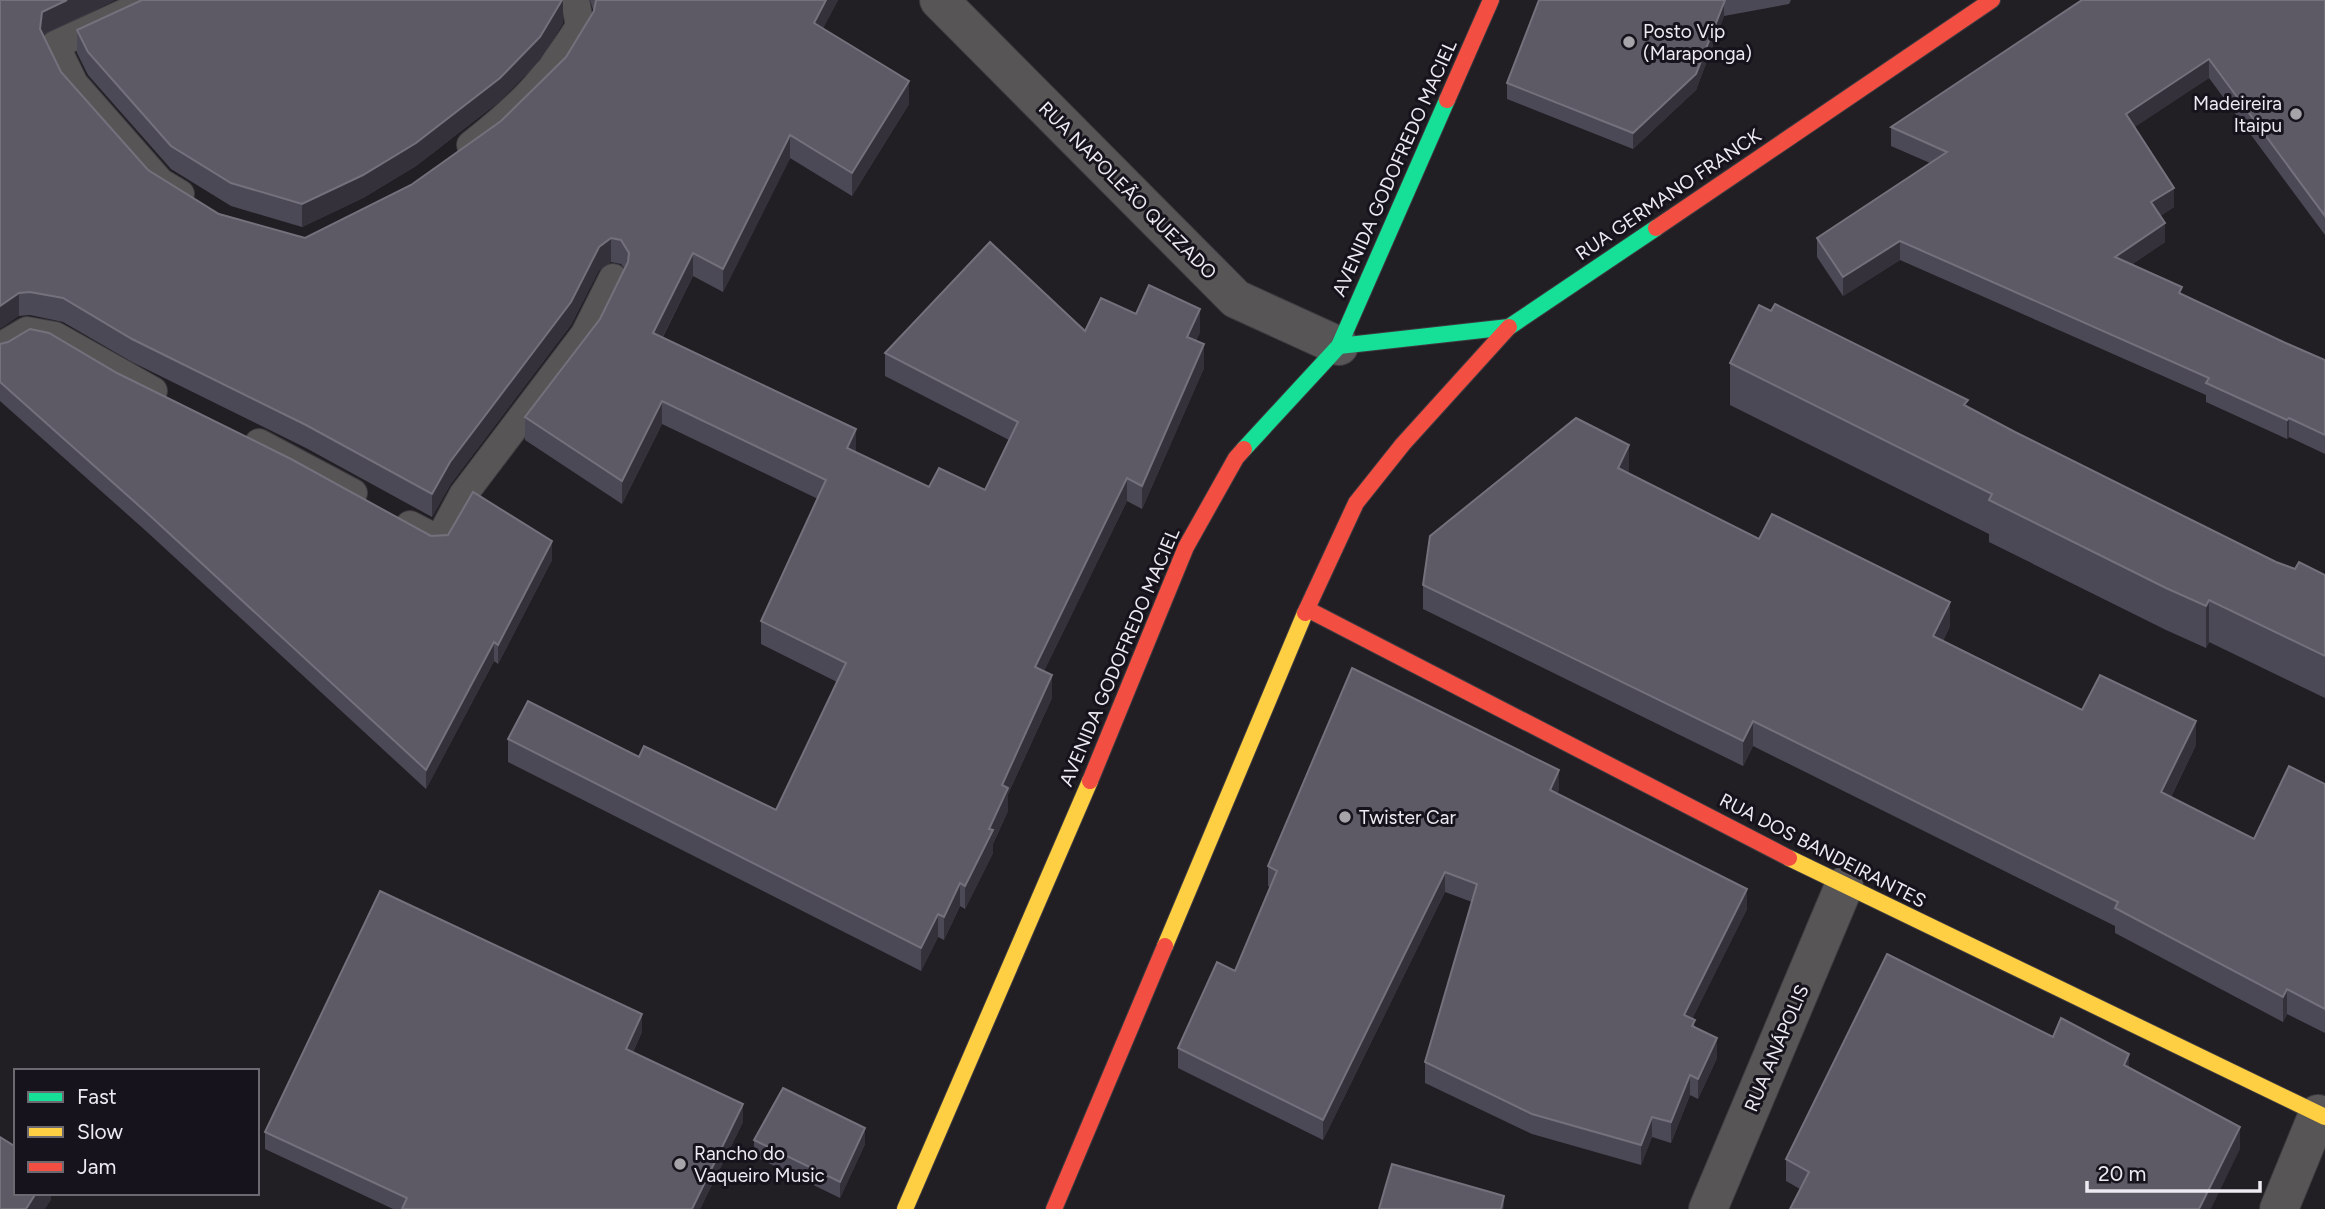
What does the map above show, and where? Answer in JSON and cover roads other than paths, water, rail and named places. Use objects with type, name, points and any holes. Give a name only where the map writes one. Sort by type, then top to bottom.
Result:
[{"type":"main road","name":"AVENIDA GODOFREDO MACIEL","points":[[905,1209],[1096,767],[1186,547],[1236,458],[1339,346],[1491,0]]},
{"type":"main road","name":"RUA GERMANO FRANCK","points":[[1339,346],[1509,327],[1992,0]]},
{"type":"main road","points":[[1054,1209],[1307,609],[1356,503],[1402,444],[1509,327]]},
{"type":"main road","name":"RUA DOS BANDEIRANTES","points":[[1307,609],[1844,886],[2321,1115]]},
{"type":"street","name":"RUA NAPOLEÃO QUEZADO","points":[[939,0],[1236,299],[1339,346]]},
{"type":"street","name":"RUA ANÁPOLIS","points":[[1708,1209],[1844,886]]},
{"type":"street","points":[[2279,1209],[2321,1115]]},
{"type":"lane","points":[[153,0],[55,45],[74,83],[160,182],[206,210]]},
{"type":"lane","points":[[449,162],[518,108],[550,73],[580,26],[575,0]]},
{"type":"lane","points":[[236,432],[439,540],[463,495],[584,334],[613,278]]},
{"type":"lane","points":[[0,347],[27,331],[55,336],[124,377],[174,401]]},
{"type":"place","name":"Posto Vip (Maraponga)","points":[[1629,42]]},
{"type":"place","name":"Madeireira Itaipu","points":[[2296,114]]},
{"type":"place","name":"Twister Car","points":[[1345,817]]},
{"type":"place","name":"Rancho do Vaqueiro Music","points":[[680,1164]]}]
